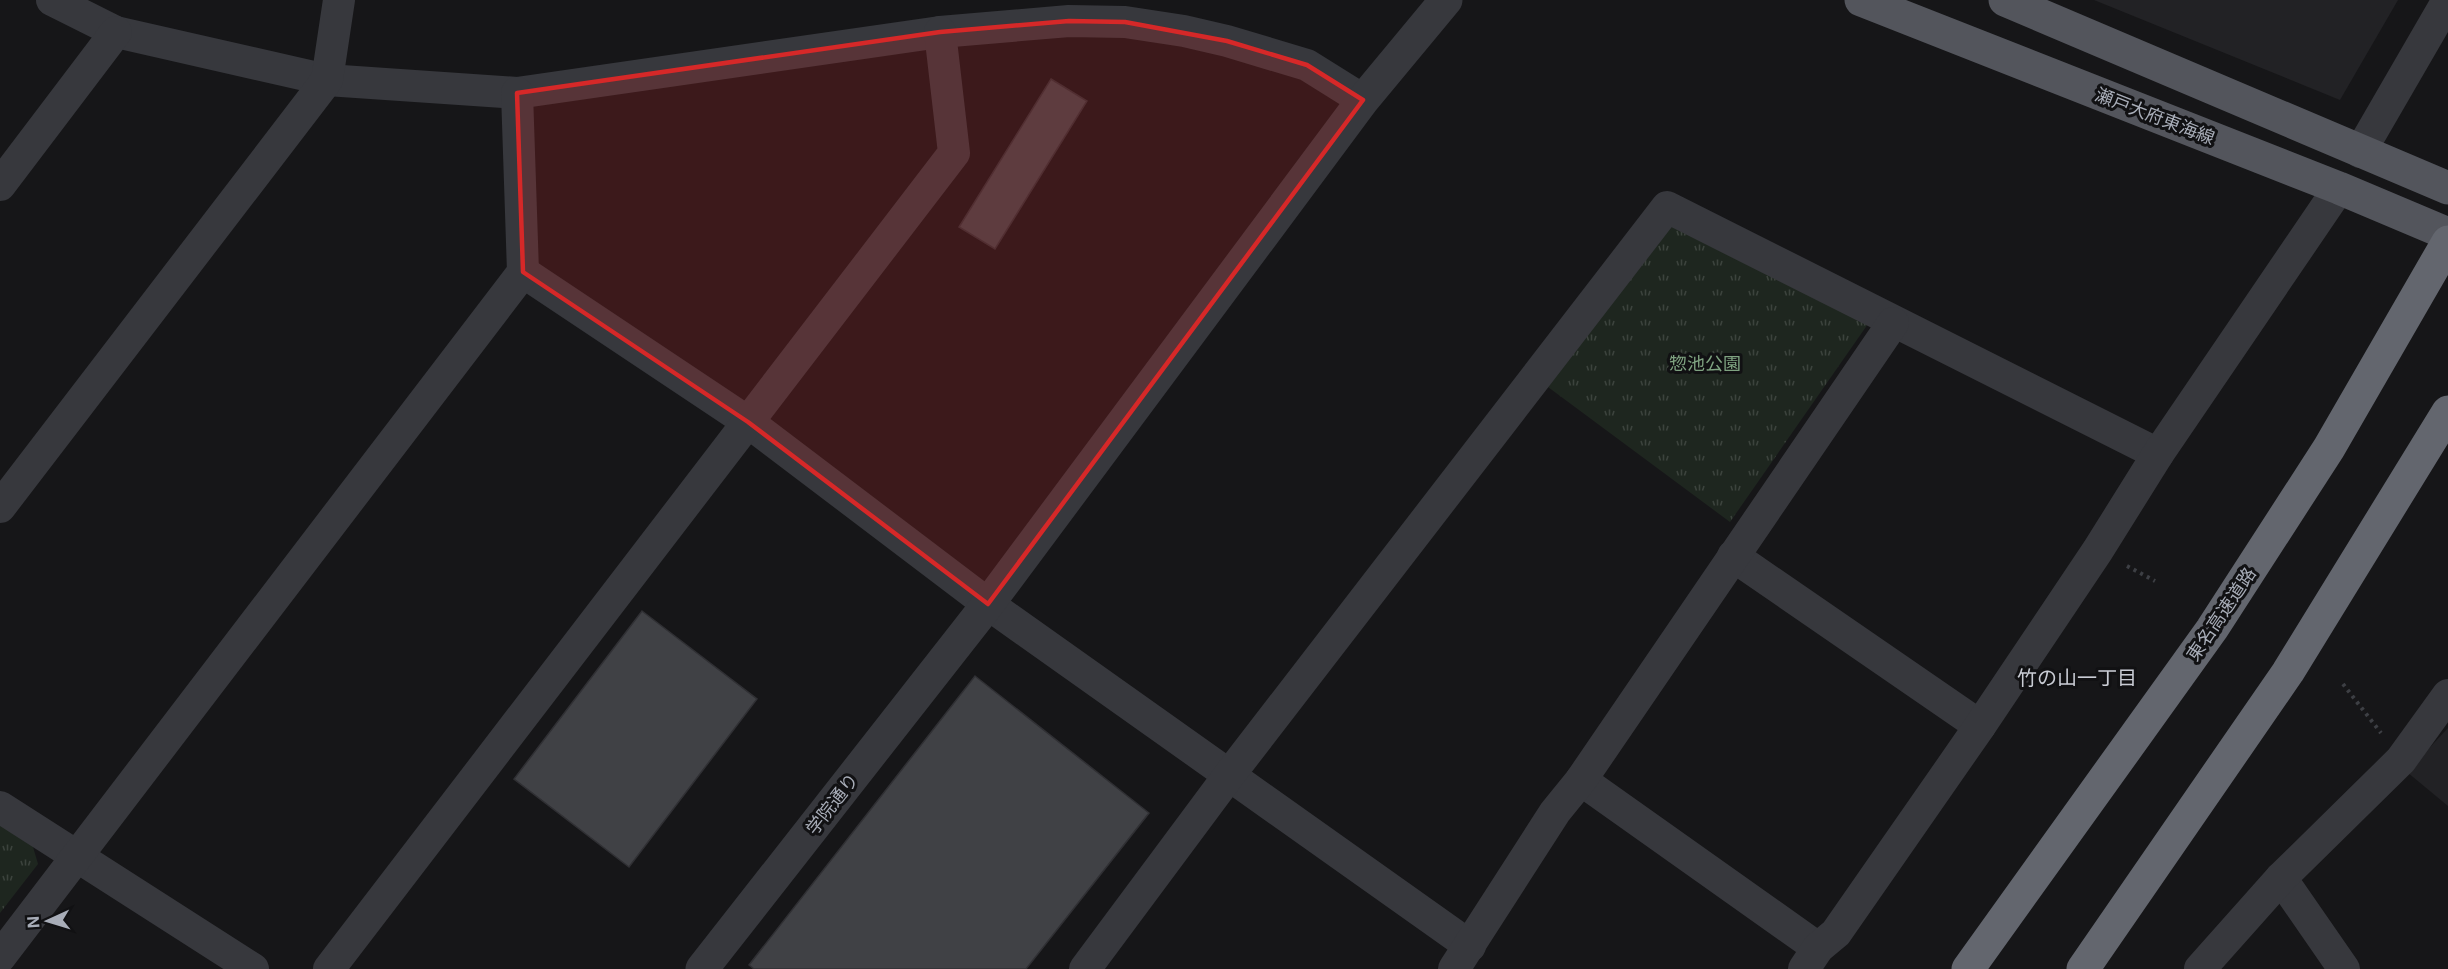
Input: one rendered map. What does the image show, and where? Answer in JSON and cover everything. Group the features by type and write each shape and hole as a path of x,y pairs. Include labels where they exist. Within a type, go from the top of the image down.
{"highway":[{"name":"東名高速道路","path":"1968,969 2212,629 2329,448 2448,242"},
{"path":"2083,969 2288,672 2448,412"}],"main road":[{"name":"瀬戸大府東海線","path":"1861,0 2339,188 2448,234"},
{"path":"2005,0 2448,188"}],"street":[{"path":"52,0 116,32 327,80 517,93 940,32 1069,21 1125,21 1227,41 1306,65 1363,100"},
{"path":"0,507 327,80 339,0"},
{"name":"学院通り","path":"702,969 962,639 1363,100 1446,0"},
{"path":"2360,152 2448,0"},
{"path":"0,185 116,32"},
{"path":"328,969 954,153 940,32"},
{"path":"0,957 523,272 517,93"},
{"path":"1581,780 1811,958 1836,933 1980,726 2098,550 2158,454 2339,188"},
{"path":"1085,969 1230,774 1667,207 1893,323 2158,454"},
{"path":"523,272 748,422 988,604 1230,774 1462,958 1555,812 1581,780 1893,323"},
{"path":"1733,556 1980,726"},
{"path":"2200,969 2281,878 2401,760 2448,695"},
{"path":"0,807 253,969"},
{"path":"2281,878 2344,969"}],"path":[{"path":"2343,684 2401,760"}],"highlighted area":[{"path":"1069,21 1125,22 1227,41 1307,65 1363,100 988,604 748,422 523,272 517,93 940,32"}],"shaded area":[{"path":"2094,0 2398,0 2340,100"},
{"path":"2448,728 2448,806 2407,772"}],"green space":[{"name":"惣池公園","path":"1669,219 1870,321 1730,522 1548,387"},
{"path":"0,819 30,837 38,864 0,913"}],"building":[{"path":"1051,79 1087,101 995,249 959,227"},
{"path":"642,611 757,699 629,867 514,779"},
{"path":"975,676 1149,813 1026,969 754,969 749,965"}],"district":[{"name":"竹の山一丁目","path":"2077,678"}]}
